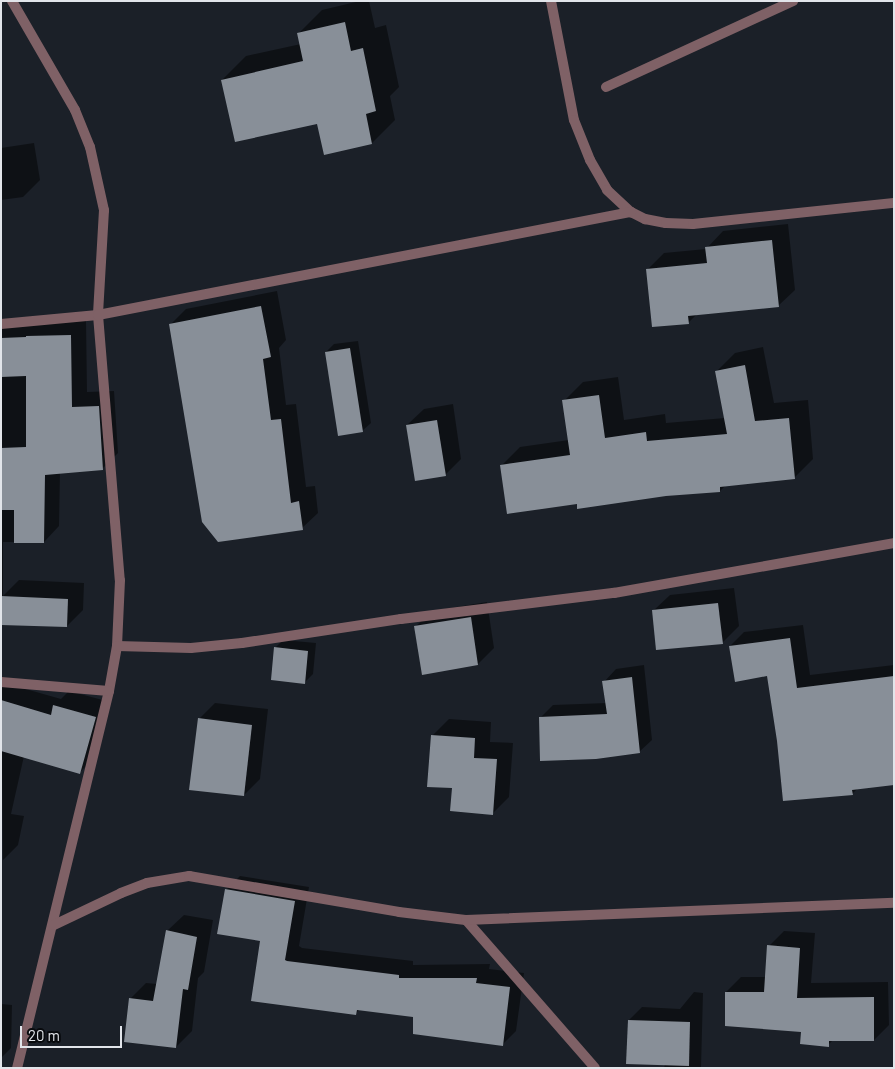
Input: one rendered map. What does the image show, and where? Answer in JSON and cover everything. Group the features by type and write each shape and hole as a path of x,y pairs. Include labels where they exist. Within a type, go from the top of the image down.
{"street":[{"path":"12,1 75,110 90,147 104,210 98,315 120,580 117,646 109,691 54,925 17,1068"},
{"path":"551,1 574,120 590,160 608,190 631,212 645,219 666,223 694,224 894,203"},
{"path":"606,86 793,1"},
{"path":"1,324 98,315 631,212"},
{"path":"117,646 190,648 242,643 401,619 614,593 894,543"},
{"path":"1,682 109,691"},
{"path":"54,925 121,893 147,883 188,876 399,912 466,920 894,903"},
{"path":"466,920 595,1068"}],"building":[{"path":"345,22 351,51 363,48 376,111 366,114 372,144 324,155 317,124 235,142 221,80 303,61 297,33"},
{"path":"772,240 779,307 688,316 689,324 652,327 646,269 707,263 705,247"},
{"path":"261,306 271,357 263,359 271,420 281,419 291,503 299,501 303,530 218,542 202,522 169,324"},
{"path":"71,335 72,407 99,406 103,470 45,475 44,543 14,543 14,510 1,510 1,448 26,447 26,376 1,377 1,338"},
{"path":"350,348 363,432 338,436 325,352"},
{"path":"745,365 755,421 789,418 795,479 720,487 720,492 666,496 577,509 577,504 507,514 500,465 570,455 562,400 599,395 605,438 646,432 647,441 727,434 715,371"},
{"path":"437,420 446,476 415,481 406,425"},
{"path":"1,596 68,599 67,627 1,625"},
{"path":"718,603 723,644 656,650 652,610"},
{"path":"471,617 478,665 422,675 414,626"},
{"path":"790,638 797,688 894,676 894,785 852,790 853,795 783,801 777,741 767,676 735,682 729,646"},
{"path":"274,647 308,651 305,684 271,680"},
{"path":"632,677 640,753 596,759 540,761 539,717 607,714 602,681"},
{"path":"1,700 51,715 53,705 96,717 80,774 1,751"},
{"path":"198,718 252,725 244,796 189,790"},
{"path":"431,735 475,738 474,758 497,759 493,815 450,811 452,788 427,787"},
{"path":"225,889 295,901 285,960 287,961 399,975 399,978 477,978 476,983 510,987 503,1046 413,1034 413,1017 357,1010 356,1015 251,1001 260,941 217,934"},
{"path":"166,930 197,937 188,990 183,989 176,1048 124,1042 129,998 153,1001"},
{"path":"767,945 800,948 797,998 874,997 874,1041 829,1041 829,1047 800,1044 801,1032 725,1026 725,992 764,992"},
{"path":"628,1020 690,1022 689,1066 626,1064"}]}
